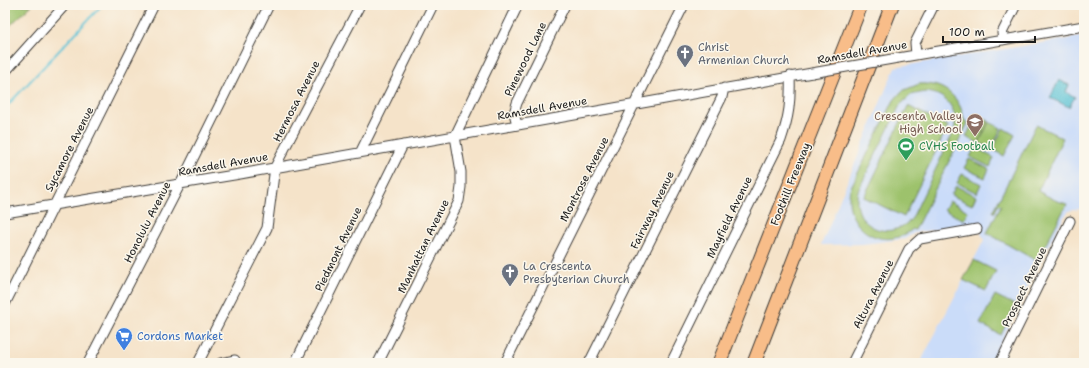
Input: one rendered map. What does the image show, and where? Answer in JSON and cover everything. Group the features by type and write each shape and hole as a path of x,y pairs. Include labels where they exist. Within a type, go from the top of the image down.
{"highway":[{"path":"854,22 855,5"},
{"name":"Foothill Freeway","path":"719,363 861,5"},
{"path":"754,363 892,5"}],"street":[{"path":"5,72 65,5"},
{"name":"Sycamore Avenue","path":"5,304 154,5"},
{"name":"Honolulu Avenue","path":"90,363 269,5"},
{"name":"Hermosa Avenue","path":"198,363 267,228 275,167 360,5"},
{"path":"361,151 433,5"},
{"path":"455,136 518,5"},
{"name":"Pinewood Lane","path":"516,125 514,113 517,103 565,5"},
{"name":"Montrose Avenue","path":"505,363 684,5"},
{"path":"916,55 915,43 934,5"},
{"path":"1003,40 1002,33 1016,5"},
{"name":"Ramsdell Avenue","path":"5,213 54,206 812,72 1084,26"},
{"name":"Mayfield Avenue","path":"671,363 780,140 788,120 790,104 790,76"},
{"name":"Fairway Avenue","path":"589,363 718,104 724,88"},
{"name":"Manhattan Avenue","path":"378,363 459,201 461,172 455,136"},
{"name":"Piedmont Avenue","path":"295,363 403,145"},
{"name":"Prospect Avenue","path":"1000,363 1070,221"},
{"name":"Altura Avenue","path":"852,363 910,249 920,239 977,229"},
{"path":"221,363 235,360"}],"shaded area":[{"name":"Crescenta Valley High School","path":"1084,36 1084,208 1069,211 1064,217 1038,266 991,363 920,363 984,240 977,223 954,228 916,232 905,239 863,244 821,245 895,67"}],"green space":[{"path":"5,5 32,5 5,30"},
{"path":"919,84 928,84 943,88 955,98 959,104 964,120 968,123 915,230 913,229 901,236 889,239 877,237 867,233 858,225 852,215 849,203 850,189 894,100 902,91","holes":["925,92 932,93 945,99 953,110 955,116 954,131 912,218 903,226 893,230 883,230 873,227 866,222 860,213 857,203 858,191 900,105 911,95"]},
{"name":"CVHS Football","path":"908,106 948,126 904,217 864,197"},
{"path":"976,115 989,121 978,143 966,137"},
{"path":"989,122 1001,128 992,148 979,143"},
{"path":"1036,125 1063,138 1038,191 1055,200 1067,204 1037,261 987,233 1001,205 999,204 994,213 993,212"},
{"path":"1003,128 1015,135 1004,156 993,149"},
{"path":"975,147 994,158 990,167 970,157"},
{"path":"969,159 989,169 985,178 964,168"},
{"path":"962,174 981,184 977,193 957,183"},
{"path":"956,186 976,196 972,205 951,195"},
{"path":"949,201 968,211 964,220 944,210"},
{"path":"974,260 996,271 986,291 963,280"},
{"path":"995,295 1015,305 1001,335 980,324"}],"water":[{"path":"1059,80 1069,85 1066,92 1075,97 1069,107 1050,98"}],"waterway":[{"path":"5,108 102,5"}],"place":[{"name":"Christ Armenian Church","path":"685,68"},
{"name":"Crescenta Valley High School","path":"975,137"},
{"name":"CVHS Football","path":"906,161"},
{"name":"La Crescenta Presbyterian Church","path":"510,287"},
{"name":"Cordons Market","path":"124,351"}]}
